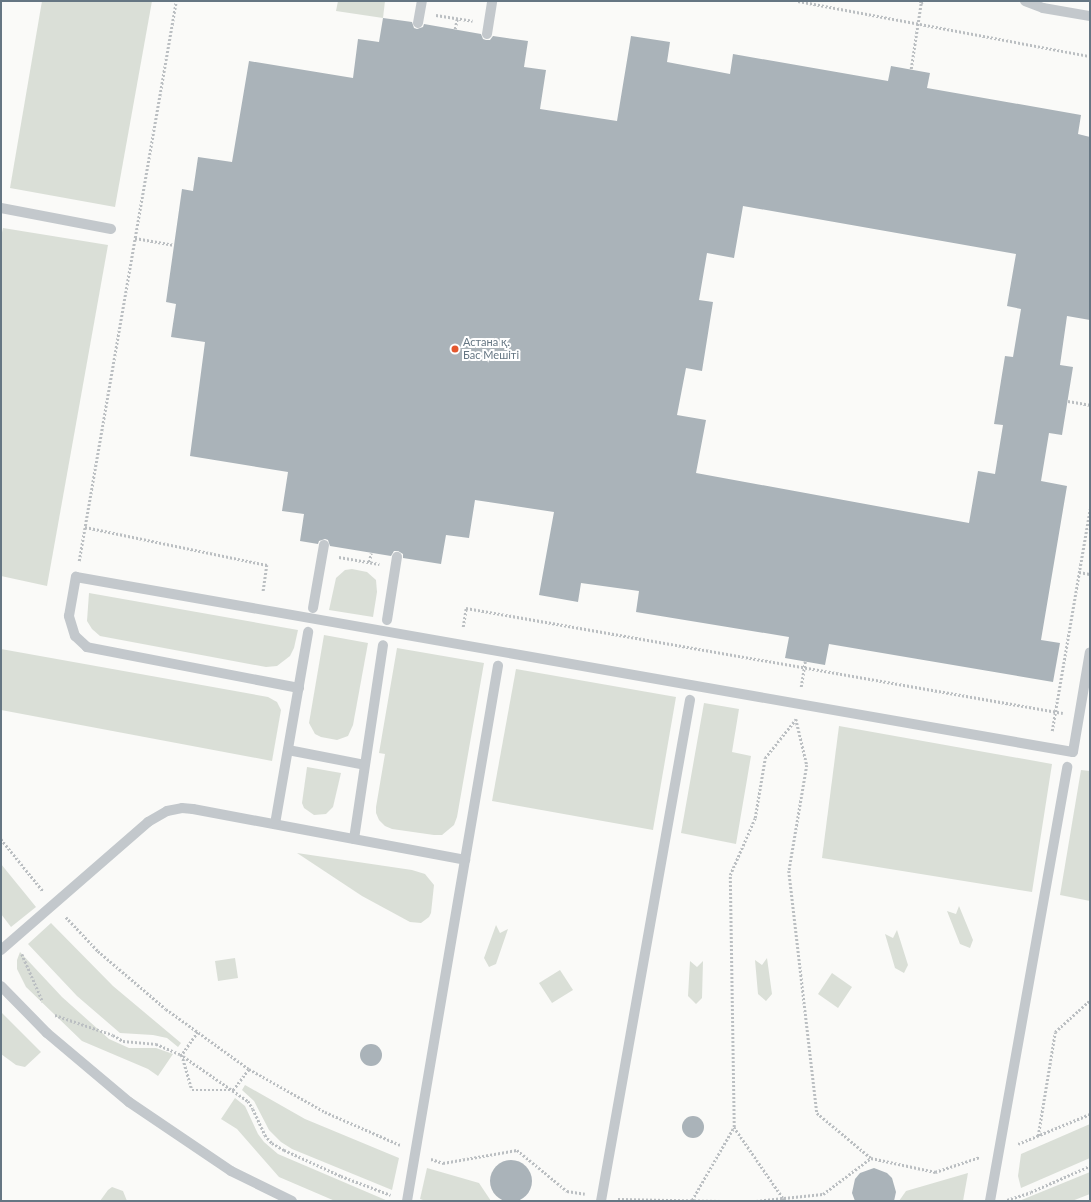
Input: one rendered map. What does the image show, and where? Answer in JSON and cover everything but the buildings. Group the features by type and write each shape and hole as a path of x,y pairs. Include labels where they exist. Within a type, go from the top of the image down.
{"lane":[{"path":"418,23 422,1"},
{"path":"487,29 492,1"},
{"path":"1025,1 1044,8 1090,16"},
{"path":"1,208 111,229"},
{"path":"313,608 323,550"},
{"path":"387,620 397,562"},
{"path":"299,688 87,647 75,636 69,616 76,577 1073,752 1090,652"},
{"path":"275,824 308,632"},
{"path":"354,839 382,645"},
{"path":"407,1201 498,666"},
{"path":"602,1199 690,700"},
{"path":"288,750 365,765"},
{"path":"990,1201 1067,767"},
{"path":"1,950 148,822 167,811 182,808 193,808 465,860"},
{"path":"1,986 47,1033 129,1102 231,1171 292,1201"}],"path":[{"path":"76,577 176,1"},
{"path":"798,1 1090,56"},
{"path":"911,69 922,2"},
{"path":"420,13 457,19 487,29"},
{"path":"455,30 457,19"},
{"path":"135,238 174,245"},
{"path":"1068,401 1090,405"},
{"path":"1050,748 1090,509"},
{"path":"85,527 268,565 260,609"},
{"path":"323,550 369,562 397,562"},
{"path":"369,562 371,553"},
{"path":"1080,572 1090,574"},
{"path":"460,644 466,608 1079,716"},
{"path":"692,1200 734,1127 730,875 755,818 765,758 796,719 807,764 789,871 817,1113 871,1158 934,1172 999,1151 1090,1114"},
{"path":"1,839 54,904 98,951 166,1009 249,1070 325,1112 443,1164 517,1150 567,1191 602,1199 722,1201"},
{"path":"15,938 44,1006"},
{"path":"1038,1136 1055,1032 1090,1000"},
{"path":"48,1012 113,1035 123,1041 156,1044 182,1055 248,1101 265,1135 272,1143 341,1176 407,1201"},
{"path":"182,1055 198,1032"},
{"path":"182,1055 192,1090 233,1090"},
{"path":"233,1090 249,1070"},
{"path":"734,1127 783,1200"},
{"path":"756,1201 783,1200 823,1194 871,1158"},
{"path":"1003,1201 1031,1192 1090,1166"}],"shaded area":[{"path":"42,1 152,1 115,207 10,188"},
{"path":"338,1 385,1 383,18 336,11"},
{"path":"3,228 108,245 47,586 1,576 1,237"},
{"path":"352,569 367,572 376,580 377,592 373,617 329,610 336,578 345,570"},
{"path":"89,593 298,630 294,648 290,656 277,666 266,667 100,636 92,629 87,621"},
{"path":"324,635 368,643 353,725 348,736 337,740 321,737 315,734 309,723"},
{"path":"397,648 484,663 457,817 454,825 442,835 392,829 385,826 379,820 376,813 385,754 379,753"},
{"path":"1,649 268,697 277,702 281,710 272,761 1,710"},
{"path":"516,669 676,697 653,830 492,801"},
{"path":"704,703 739,709 732,752 751,756 736,844 681,833"},
{"path":"839,726 1052,764 1032,892 822,858"},
{"path":"307,767 341,773 333,807 326,814 314,815 304,808 302,803"},
{"path":"1081,770 1090,771 1090,901 1060,895"},
{"path":"297,853 412,870 425,874 434,885 431,913 429,917 421,923 410,922 362,896"},
{"path":"1,864 36,907 11,927 1,914"},
{"path":"959,906 973,940 970,948 960,944 947,911 956,914"},
{"path":"51,923 113,986 181,1043 178,1047 167,1038 153,1035 120,1033 77,996 28,944"},
{"path":"496,925 500,933 508,929 496,964 489,967 484,958"},
{"path":"897,930 908,965 904,973 895,968 885,934 893,938"},
{"path":"20,952 62,997 109,1039 129,1048 156,1048 173,1054 158,1076 148,1069 82,1041 26,987 17,969 17,960"},
{"path":"235,958 238,978 218,981 215,961"},
{"path":"767,958 772,994 766,1001 758,994 755,960 762,965"},
{"path":"690,961 697,967 703,961 702,998 696,1004 688,996"},
{"path":"560,970 573,990 552,1003 539,983"},
{"path":"832,973 852,987 838,1008 818,994"},
{"path":"1,1012 41,1052 25,1067 16,1065 1,1054"},
{"path":"245,1085 305,1119 399,1158 392,1190 292,1149 281,1142 269,1130 254,1101 242,1090"},
{"path":"235,1098 245,1106 258,1134 264,1142 278,1154 388,1201 335,1201 279,1177 237,1129 221,1119"},
{"path":"1090,1124 1090,1158 1021,1188 1018,1176 1021,1154"},
{"path":"427,1168 479,1183 491,1201 426,1201 420,1199"},
{"path":"1090,1172 1090,1194 1072,1201 1019,1201"},
{"path":"968,1173 963,1201 899,1201 906,1191"},
{"path":"112,1187 123,1191 127,1201 100,1201"}],"place":[{"name":"Астана қ. Бас Мешіті","path":"455,349"}]}
